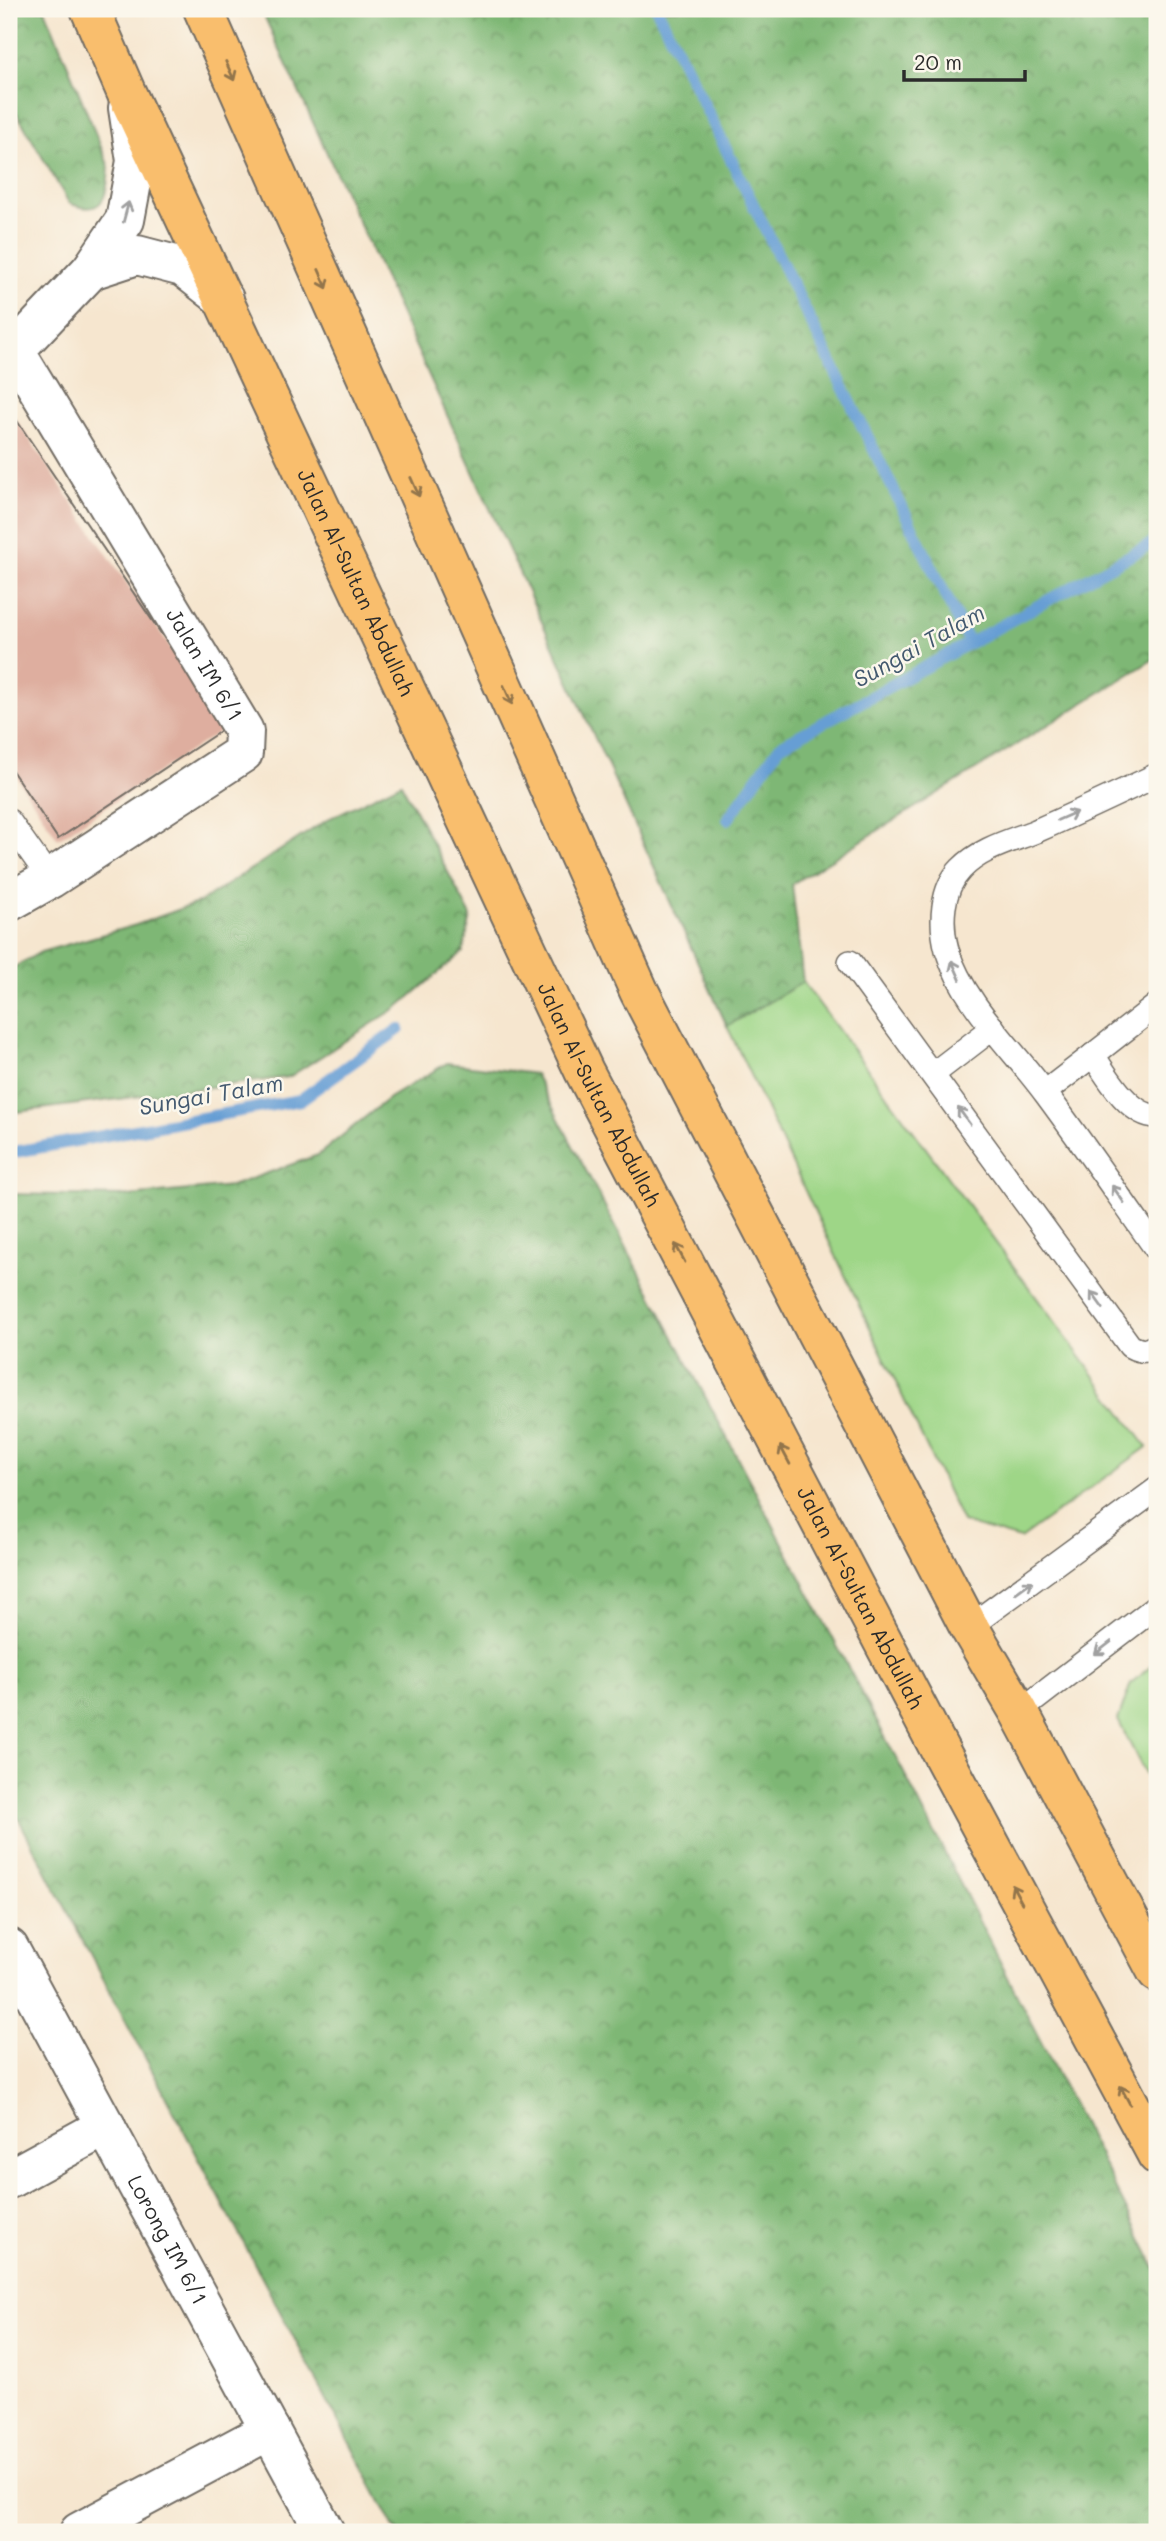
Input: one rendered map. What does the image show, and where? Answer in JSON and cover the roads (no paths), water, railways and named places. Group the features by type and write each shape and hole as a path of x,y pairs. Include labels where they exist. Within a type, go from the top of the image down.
{"main road":[{"name":"Jalan Al-Sultan Abdullah","path":"90,9 126,93 584,1071 944,1758 1157,2155"},
{"path":"202,9 639,991 969,1627 1019,1712 1157,1972"}],"street":[{"path":"12,346 92,270 125,220 136,161 126,93"},
{"path":"92,270 137,255 183,267 224,299"},
{"name":"Jalan IM 6/1","path":"9,902 243,753 244,731 12,346"},
{"name":"Lorong IM 6/1","path":"9,1948 325,2532"},
{"path":"9,2179 106,2126"},
{"path":"79,2532 270,2430"}],"lane":[{"path":"1157,775 989,849 960,870 947,892 942,919 947,950 962,984 993,1028 1045,1091 1157,1250"},
{"path":"9,821 50,878"},
{"path":"850,962 1130,1346 1140,1352 1157,1345"},
{"path":"1045,1091 1157,1005"},
{"path":"933,1074 993,1028"},
{"path":"1093,1055 1113,1086 1135,1109 1152,1116 1157,1115"},
{"path":"969,1627 1157,1489"},
{"path":"1019,1712 1157,1606"}],"waterway":[{"path":"657,9 969,643"},
{"name":"Sungai Talam","path":"728,819 780,746 1157,541"},
{"name":"Sungai Talam","path":"9,1153 300,1100 399,1029"}]}
